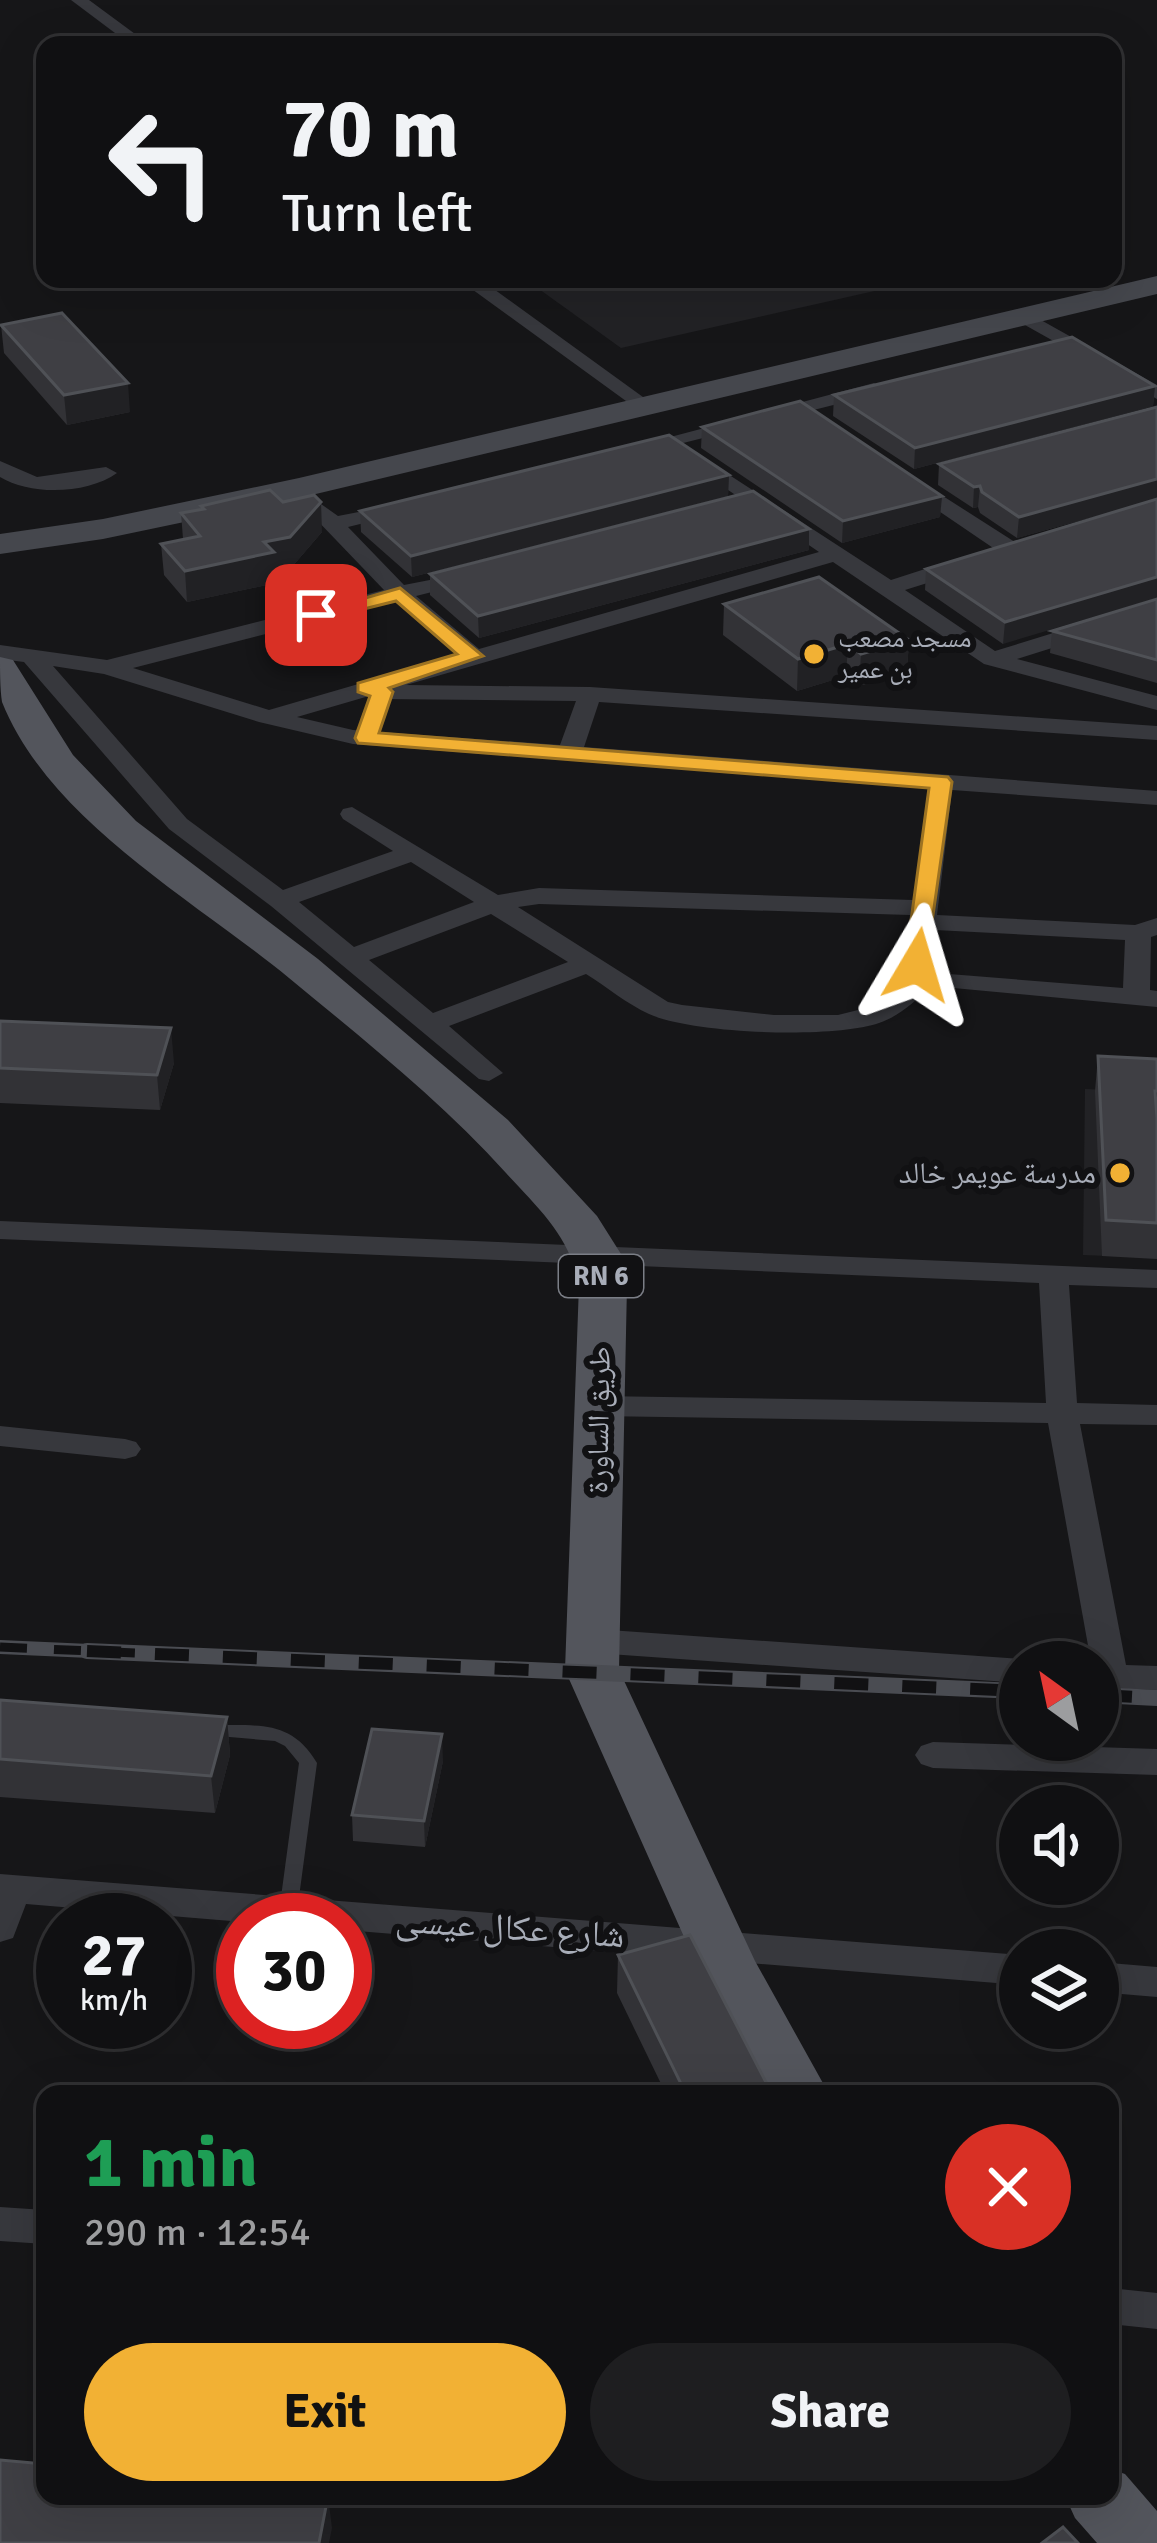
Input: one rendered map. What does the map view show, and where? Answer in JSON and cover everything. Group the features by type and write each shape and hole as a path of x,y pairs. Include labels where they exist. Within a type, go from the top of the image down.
{"main road":[{"path":"0,544 103,530 299,488 1157,284"},
{"path":"0,564 103,530"},
{"name":"RN 6","path":"16,663 58,762 122,830 303,968 492,1130 580,1226 597,1254"},
{"name":"طريق الساورة","path":"597,1254 603,1286 592,1670 716,1944 793,2085"},
{"path":"1108,2505 1141,2543"}],"street":[{"path":"79,0 129,36"},
{"path":"481,288 644,405"},
{"path":"1023,316 1055,345 1157,393"},
{"path":"758,380 810,414"},
{"path":"624,452 810,414 889,386"},
{"path":"669,441 744,502 992,659 1157,703"},
{"path":"0,466 13,479 32,484 106,473"},
{"path":"884,590 1020,546 912,475"},
{"path":"299,488 400,594 472,656"},
{"path":"333,524 422,502"},
{"path":"267,717 832,555"},
{"path":"107,667 488,571"},
{"path":"992,659 1157,608"},
{"path":"0,652 178,824 280,900 489,1073"},
{"path":"16,663 107,667 267,717 366,738 1157,798"},
{"path":"374,690 590,694 1157,733"},
{"path":"366,738 374,690"},
{"path":"569,754 590,694"},
{"path":"350,958 493,904 556,896 924,915 1148,929 1147,999 945,982 928,976 917,965 924,915 940,782"},
{"path":"352,814 660,1010 717,1021 801,1023 880,1015 928,976"},
{"path":"280,900 413,853"},
{"path":"430,1024 588,964"},
{"path":"0,1230 1157,1280"},
{"path":"1053,1274 1062,1414 1098,1641"},
{"path":"598,1406 1157,1415"},
{"path":"0,1436 125,1449"},
{"path":"595,1642 999,1670"},
{"path":"1119,1677 1157,1678"},
{"path":"933,1755 1157,1762"},
{"path":"0,1928 6,1888"},
{"name":"شارع عكال عيسى","path":"6,1888 216,1906"},
{"name":"شارع عكال عيسى","path":"372,1918 999,1968"},
{"path":"1119,1979 1157,1982"},
{"path":"0,2224 36,2226"},
{"path":"1119,2307 1157,2311"}],"lane":[{"path":"189,1729 283,1736 299,1744 308,1763 291,1893"}],"shaded area":[{"path":"538,288 888,288 621,348"},
{"name":"مدرسة عويمر خالد","path":"1085,1089 1157,1092 1157,1258 1083,1255"}],"building":[{"path":"62,313 128,383 64,395 1,325"},
{"path":"1072,337 1155,386 915,448 834,395"},
{"path":"800,401 942,496 843,521 702,427"},
{"path":"1157,407 1157,479 1019,517 980,486 974,487 939,464"},
{"path":"669,435 729,475 411,556 360,511"},
{"path":"270,490 283,502 314,495 321,502 290,537 264,542 274,552 185,571 161,544 200,536 181,513"},
{"path":"753,491 809,529 478,616 430,574"},
{"path":"1157,499 1157,577 1005,622 926,569"},
{"path":"819,577 909,640 861,654 848,644 798,659 724,604"},
{"path":"1157,599 1157,660 1052,631"},
{"path":"0,1021 171,1028 157,1075 0,1068"},
{"path":"1098,1056 1157,1059 1157,1223 1106,1220"},
{"path":"0,1700 227,1717 211,1776 0,1759"},
{"path":"372,1729 442,1734 424,1821 352,1815"},
{"path":"690,1935 767,2085 682,2085 618,1955"},
{"path":"0,2460 36,2463 36,2505 326,2505 319,2543 0,2543"},
{"path":"1063,2527 1078,2543 1042,2543"}],"railway":[{"path":"0,1647 157,1654"},
{"path":"87,1651 999,1690"},
{"path":"1119,1696 1157,1698"}],"place":[{"name":"مسجد مصعب بن عمير","path":"814,654"},
{"name":"مدرسة عويمر خالد","path":"1120,1173"}],"route":[{"path":"316,615 400,594 472,656 365,688 382,692 366,738 940,782 917,965"}]}
